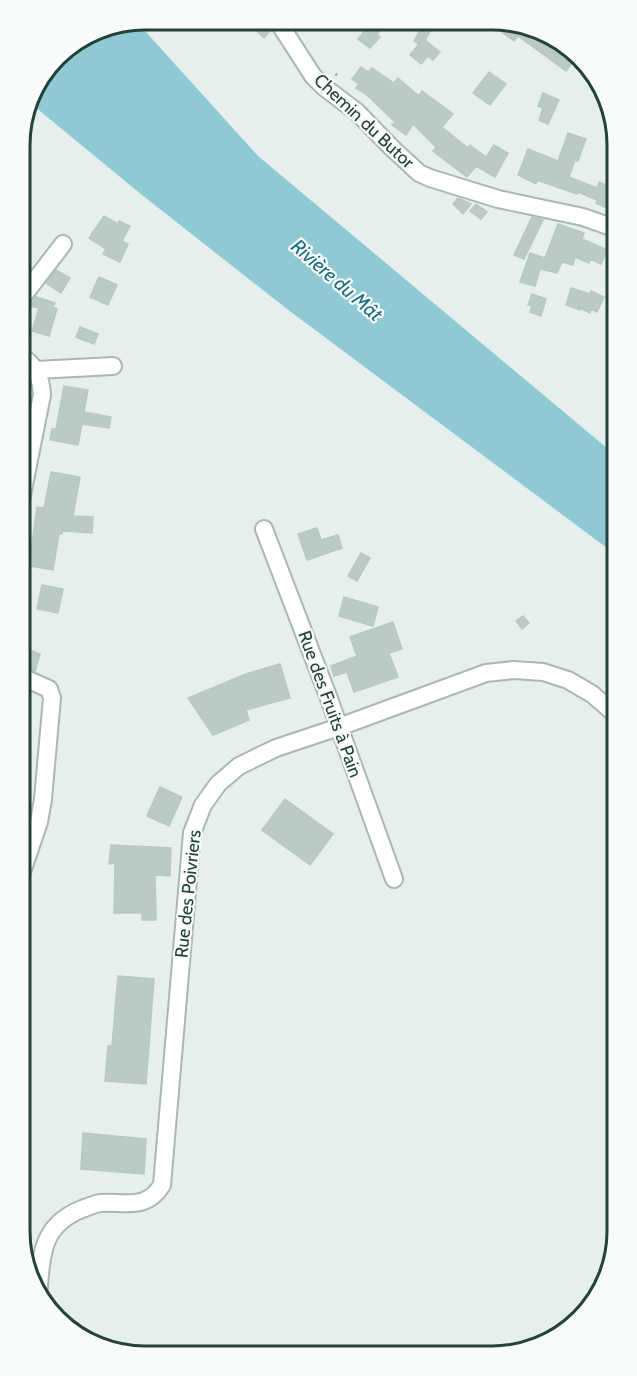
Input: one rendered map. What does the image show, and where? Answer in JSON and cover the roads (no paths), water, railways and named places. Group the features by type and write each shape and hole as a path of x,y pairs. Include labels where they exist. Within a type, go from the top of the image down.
{"street":[{"name":"Chemin du Butor","path":"284,30 319,82 333,96 357,112 419,173 498,199 583,217 607,226"},
{"path":"30,287 63,244"},
{"path":"30,364 36,370 41,382 42,395 30,455"},
{"path":"36,370 113,366"},
{"name":"Rue des Fruits à Pain","path":"264,529 394,879"},
{"name":"Rue des Poivriers","path":"40,1278 44,1243 60,1221 97,1203 139,1203 149,1200 162,1185 192,833 203,805 218,784 239,766 276,748 486,673 514,670 543,672 568,680 592,694 607,707"},
{"path":"30,681 49,690 52,698 43,799 39,822 30,848"}],"water":[{"name":"Rivière du Mât","path":"144,30 258,156 607,448 607,548 287,309 36,108 49,81 81,49 116,34"}]}
